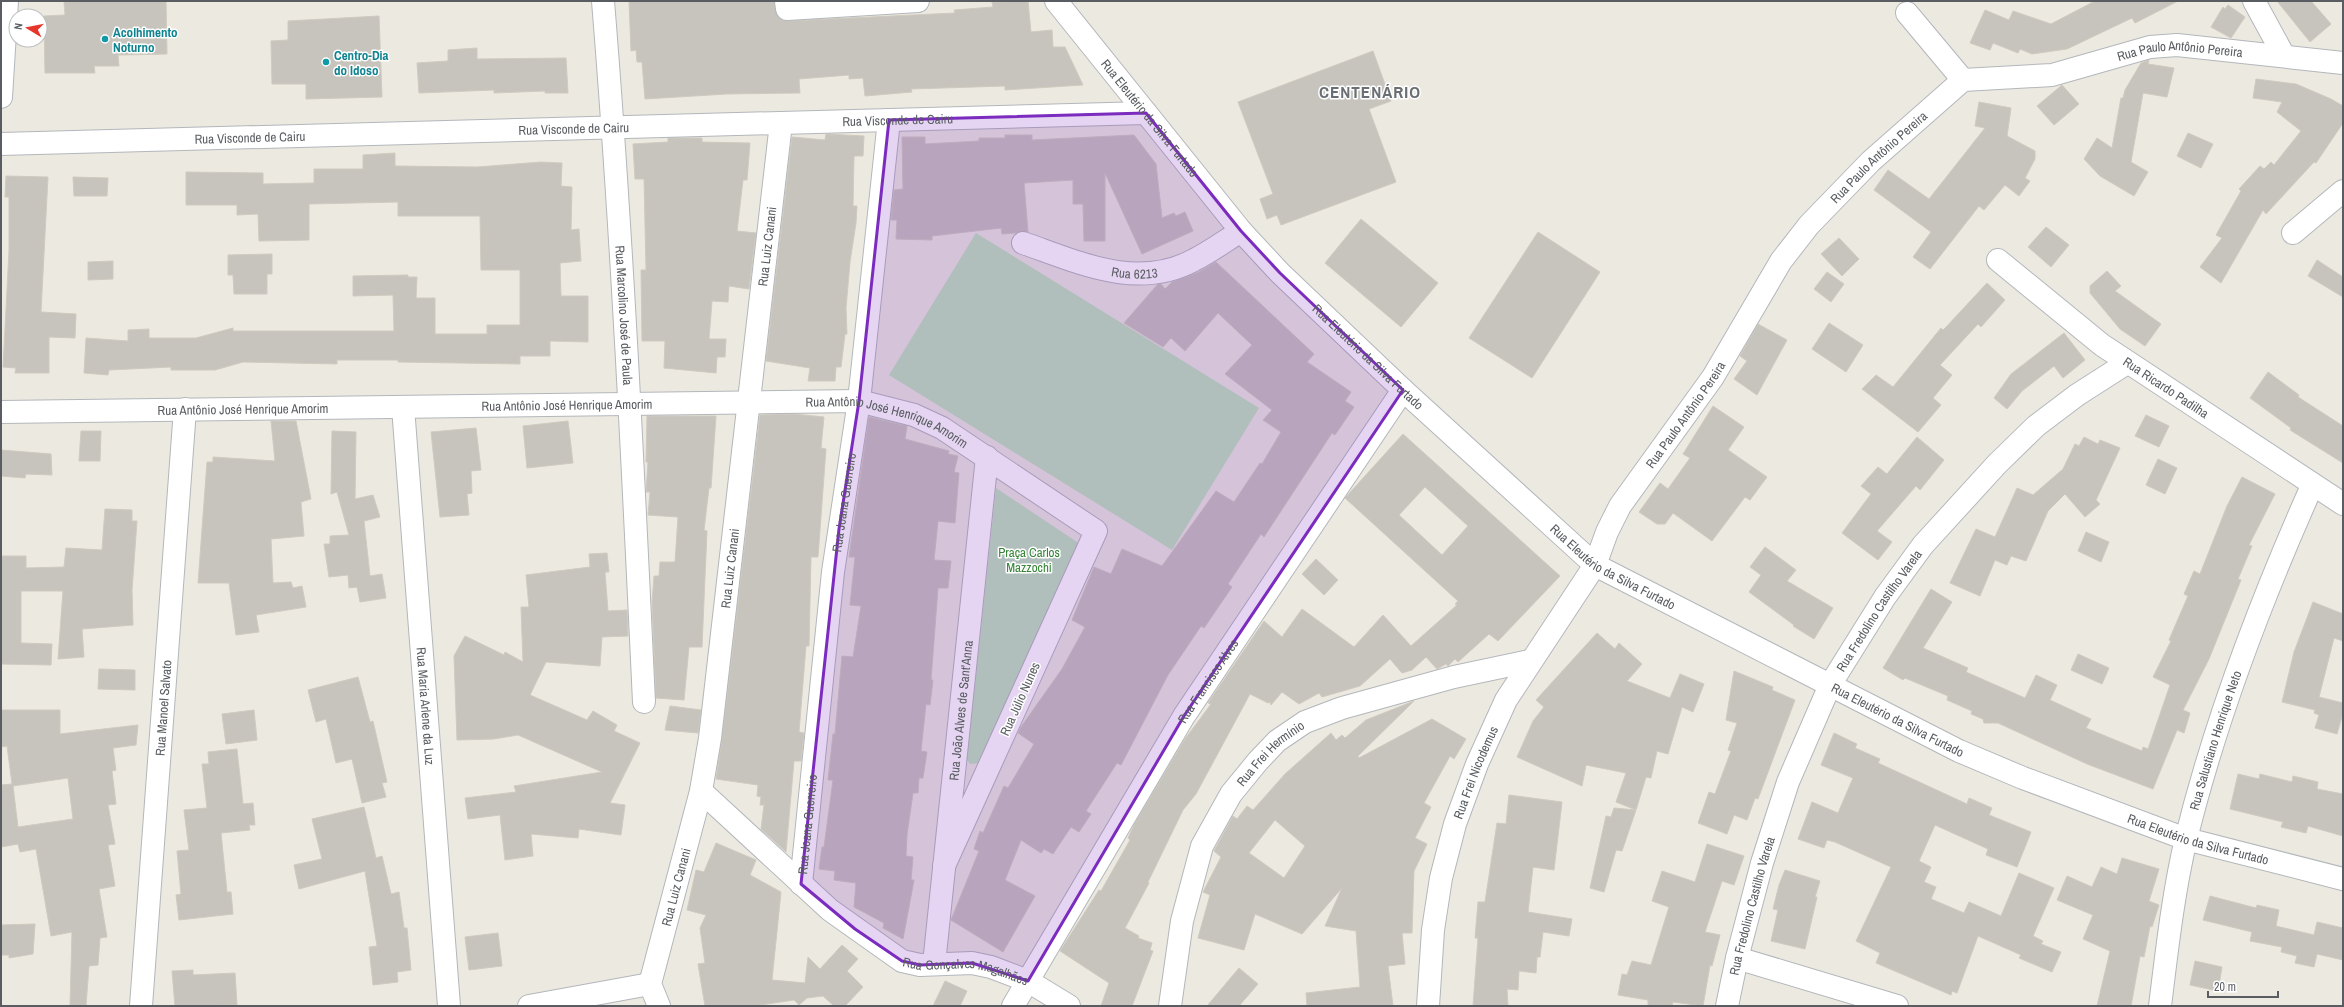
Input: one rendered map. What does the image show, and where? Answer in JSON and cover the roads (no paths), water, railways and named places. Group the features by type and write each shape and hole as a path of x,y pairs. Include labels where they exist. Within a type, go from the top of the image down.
{"street":[{"path":"1,97 7,1"},
{"name":"Rua Marcolino José de Paula","path":"603,1 614,128 630,404 644,702"},
{"path":"786,1 788,9 918,1"},
{"name":"Rua Eleutério da Silva Furtado","path":"1056,1 1241,231 1280,273 1403,390 1595,565 1959,751 2186,840 2343,879"},
{"path":"2254,1 2284,56"},
{"path":"1907,14 1964,80"},
{"name":"Rua Paulo Antônio Pereira","path":"1595,565 1607,532 1620,506 1713,377 1781,261 1809,225 1871,161 1964,80 2052,76 2150,47 2163,45 2177,45 2343,63"},
{"name":"Rua Visconde de Cairu","path":"1,144 1146,113"},
{"name":"Rua Joana Guerreiro","path":"801,884 833,572 859,401 889,120"},
{"name":"Rua Luiz Canani","path":"650,984 701,791 718,676 781,123"},
{"path":"2292,233 2343,191"},
{"name":"Rua 6213","path":"1023,243 1102,270 1125,274 1148,274 1171,270 1193,261 1241,231"},
{"name":"Rua Ricardo Padilha","path":"1998,260 2102,345 2127,363 2312,486 2343,504"},
{"name":"Rua Fredolino Castilho Varela","path":"1727,1006 1737,958 1762,863 1788,782 1830,685 1885,597 1923,545 1961,501 2036,426 2077,395 2127,363"},
{"name":"Rua Francisco Alves","path":"1013,1006 1184,716 1403,390"},
{"name":"Rua Antônio José Henrique Amorim","path":"1,412 859,401 914,415 942,428 1096,531"},
{"name":"Rua Maria Arlene da Luz","path":"403,407 449,1006"},
{"name":"Rua Manoel Salvato","path":"141,1006 185,409"},
{"name":"Rua João Alves de Sant'Anna","path":"934,964 987,457"},
{"name":"Rua Salustiano Henrique Neto","path":"2160,1006 2170,924 2186,840 2233,679 2271,577 2312,486"},
{"name":"Rua Júlio Nunes","path":"944,866 1096,531"},
{"name":"Rua Frei Nicodemus","path":"1428,1006 1433,930 1441,878 1455,824 1477,764 1506,700 1530,661 1595,565"},
{"name":"Rua Frei Hermínio","path":"1170,1006 1182,921 1202,846 1231,794 1277,741 1305,722 1342,708 1454,677 1530,661"},
{"name":"Rua Gonçalves Magalhães","path":"701,791 801,884 855,929 902,961 920,966 972,963 991,967 1028,981 1069,1006"},
{"path":"1737,958 1897,1006"},
{"path":"529,1006 650,984 660,1006"}],"place":[{"name":"Acolhimento Noturno","path":"105,39"},
{"name":"Centro-Dia do Idoso","path":"326,62"}],"district":[{"name":"CENTENÁRIO","path":"1370,91"}],"park label":[{"name":"Praça Carlos Mazzochi","path":"1029,560"}]}
